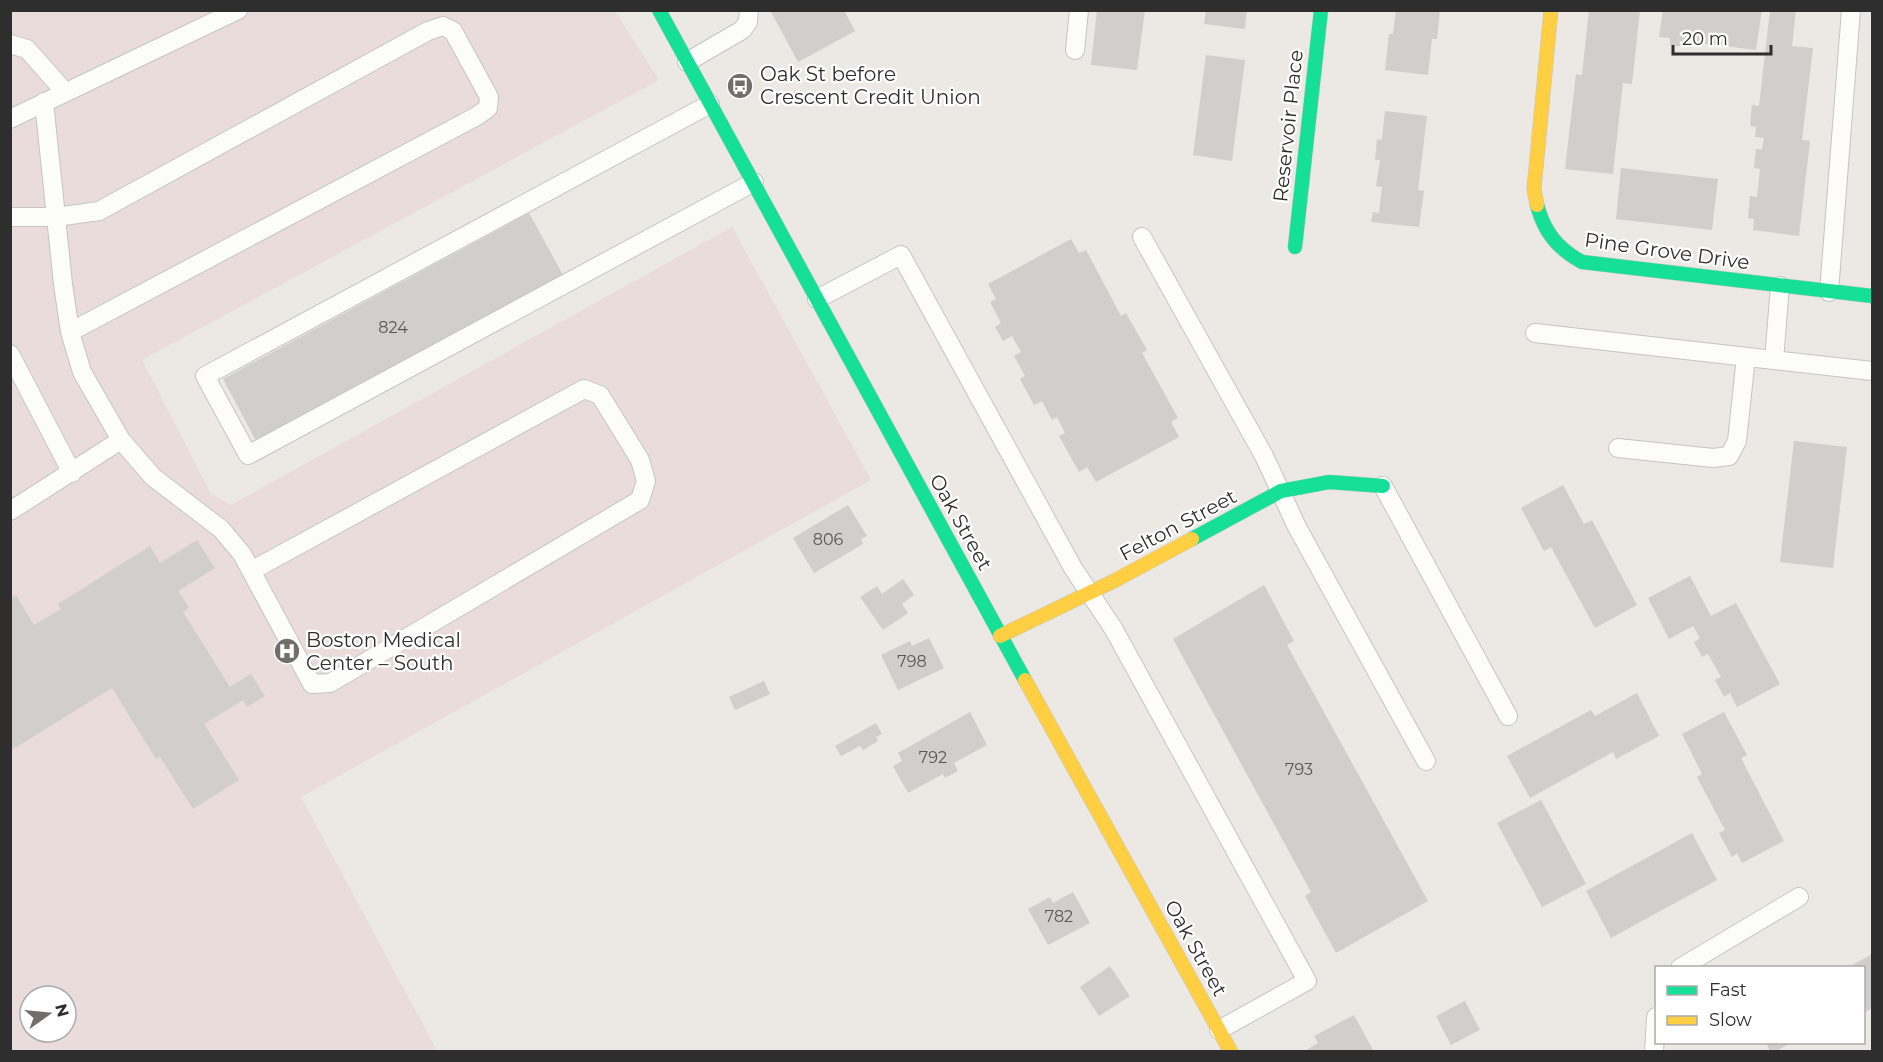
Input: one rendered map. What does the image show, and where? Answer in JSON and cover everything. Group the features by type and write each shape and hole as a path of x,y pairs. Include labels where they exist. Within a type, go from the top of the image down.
{"street":[{"name":"Oak Street","path":"659,10 1000,636 1231,1052"},
{"name":"Reservoir Place","path":"1295,247 1321,10"},
{"name":"Pine Grove Drive","path":"1551,10 1534,189 1538,212 1554,242 1568,255 1582,261 1872,296"},
{"name":"Felton Street","path":"1000,636 1281,491 1329,482 1383,486"}],"lane":[{"path":"10,119 219,15 238,10"},
{"path":"687,62 742,30 748,22 749,10"},
{"path":"1075,50 1079,10"},
{"path":"1829,292 1851,10"},
{"path":"10,217 56,218 99,211 428,31 443,26 453,32 489,97 488,108 477,116 70,332"},
{"path":"10,44 27,49 64,92"},
{"path":"44,102 70,332 82,372 121,440 153,477 221,529 242,554 250,571 312,684 330,682 640,500 646,481 640,460 600,395 584,389 250,571"},
{"path":"710,104 205,376 248,455 754,183"},
{"path":"1142,237 1264,456 1297,527 1426,762"},
{"path":"817,299 902,255 1068,558 1113,628 1307,981 1219,1030"},
{"path":"1773,360 1780,286"},
{"path":"1535,333 1872,371"},
{"path":"10,354 72,473"},
{"path":"1618,448 1713,458 1729,456 1737,441 1746,357"},
{"path":"10,511 121,440"},
{"path":"1383,486 1508,716"},
{"path":"1683,966 1799,897"},
{"path":"1654,1052 1655,1034"}],"shaded area":[{"name":"Boston Medical Center – South","path":"10,11 615,11 659,80 142,360 211,494 231,505 732,227 871,480 301,797 437,1051 11,1051"}],"building":[{"path":"770,10 844,10 855,31 798,62"},
{"path":"1097,10 1145,10 1137,70 1091,65"},
{"path":"1206,10 1247,10 1245,29 1204,24"},
{"path":"1396,10 1440,10 1437,39 1432,39 1428,75 1385,70 1389,34 1393,34"},
{"path":"1589,10 1640,10 1632,84 1623,83 1613,174 1565,169 1576,74 1582,75"},
{"path":"1663,10 1762,10 1756,50 1693,42 1693,48 1670,45 1670,38 1659,37"},
{"path":"1770,10 1796,10 1792,46 1813,48 1802,140 1810,141 1799,236 1753,230 1754,219 1748,218 1750,196 1757,197 1760,169 1754,168 1756,149 1762,149 1764,138 1755,137 1756,127 1750,126 1752,105 1759,106"},
{"path":"1206,55 1245,60 1232,161 1193,155"},
{"path":"1385,111 1427,116 1418,190 1424,191 1419,227 1371,222 1373,212 1379,213 1382,187 1376,186 1380,160 1375,160 1377,139 1382,140"},
{"path":"1621,168 1718,179 1712,230 1616,219"},
{"path":"529,213 563,275 256,441 223,379"},
{"path":"1071,239 1079,253 1086,250 1121,316 1126,313 1147,350 1142,353 1178,418 1171,422 1179,437 1096,482 1087,467 1079,472 1059,436 1065,433 1057,417 1052,420 1042,401 1034,405 1020,379 1025,376 1014,356 1021,352 1012,336 1003,341 995,327 1001,323 990,302 996,299 988,284"},
{"path":"1794,441 1847,447 1833,568 1780,562"},
{"path":"1563,485 1584,524 1592,520 1637,605 1595,628 1551,547 1544,551 1521,508"},
{"path":"848,505 867,536 861,539 863,544 814,573 793,538"},
{"path":"197,540 215,568 178,591 189,608 183,612 230,687 251,674 265,696 247,707 243,700 204,724 239,780 193,809 160,757 156,759 112,688 10,751 10,599 16,595 34,625 61,609 58,604 150,546 160,563"},
{"path":"1690,576 1711,616 1736,603 1780,684 1737,707 1730,693 1724,697 1715,680 1721,677 1708,654 1702,657 1694,642 1700,638 1693,626 1669,639 1648,598"},
{"path":"903,579 914,595 902,604 908,613 883,630 860,597 877,586 882,594"},
{"path":"1264,585 1294,641 1287,645 1428,901 1336,953 1305,896 1311,892 1173,639"},
{"path":"929,638 944,668 898,690 881,655 910,641 912,646"},
{"path":"764,681 770,694 735,710 729,697"},
{"path":"1637,693 1659,736 1616,759 1613,752 1530,798 1507,756 1591,710 1595,716"},
{"path":"970,712 987,745 954,763 958,771 945,778 943,774 908,793 893,766 902,761 898,753"},
{"path":"1724,712 1747,755 1741,758 1784,841 1742,863 1737,853 1732,857 1719,833 1725,830 1697,777 1702,774 1682,734"},
{"path":"876,723 882,734 876,737 878,741 863,750 860,746 841,756 835,746"},
{"path":"1541,800 1586,884 1542,907 1497,823"},
{"path":"1692,833 1717,880 1611,938 1586,891"},
{"path":"1073,892 1090,923 1048,945 1028,909 1050,897 1053,903"},
{"path":"1872,954 1872,1008 1865,1012 1865,966 1851,966"},
{"path":"1110,966 1130,996 1099,1016 1080,987"},
{"path":"1465,1001 1480,1030 1451,1045 1436,1016"},
{"path":"1354,1015 1374,1052 1303,1052 1318,1043 1314,1036"},
{"path":"1767,1044 1789,1044 1775,1052 1770,1052"}],"traffic: fast":[{"path":"659,10 1025,680"},
{"path":"1295,247 1321,10"},
{"path":"1537,205 1553,239 1582,262 1872,296"},
{"path":"1192,539 1281,491 1329,482 1383,486"}],"traffic: slow":[{"path":"1537,205 1534,189 1551,10"},
{"path":"1000,636 1114,581 1192,539"},
{"path":"1025,680 1231,1052"}],"place":[{"name":"Oak St before Crescent Credit Union","path":"740,86"},
{"name":"Boston Medical Center – South","path":"287,651"}]}
